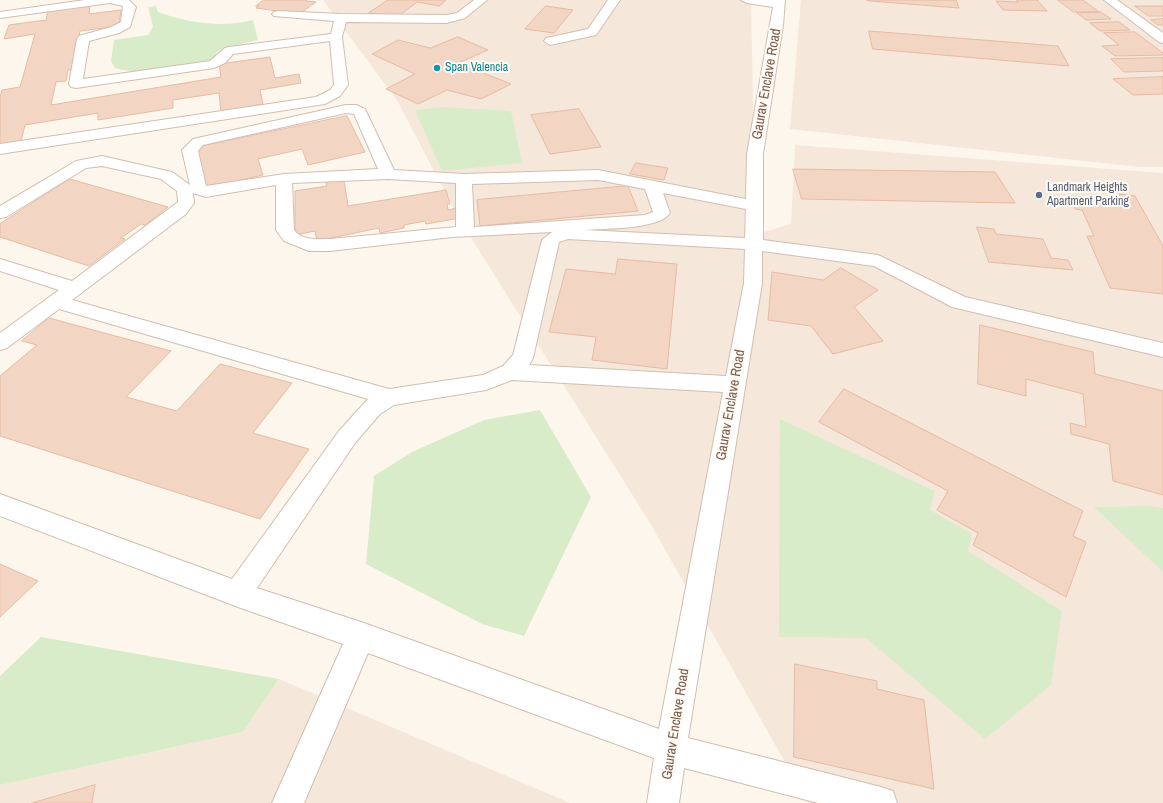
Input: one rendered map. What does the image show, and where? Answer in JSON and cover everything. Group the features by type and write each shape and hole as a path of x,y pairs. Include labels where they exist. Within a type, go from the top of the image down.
{"street":[{"path":"0,15 110,0 127,3 130,7 126,24 115,30 83,39 76,84 214,64 229,51 336,37"},
{"path":"278,14 341,18 450,18 465,13 481,0"},
{"path":"550,41 592,32 614,0"},
{"path":"747,0 779,2"},
{"path":"1110,0 1163,39"},
{"name":"Gaurav Enclave Road","path":"663,803 670,749 753,283 755,244 755,154 777,25 779,2"},
{"path":"0,149 320,101 335,93 341,85 336,37 341,18"},
{"path":"388,174 360,112 356,109 346,109 198,142 190,150 199,189 201,191 213,192 284,179 388,174 464,179 598,175 755,206"},
{"path":"0,213 82,164 95,161 102,161 166,175 185,189 186,203 180,210 0,343"},
{"path":"284,179 285,230 290,237 309,245 452,232 645,220 657,217 662,213 652,186"},
{"path":"464,179 465,232"},
{"path":"56,302 389,397 486,382 510,372 524,358 551,240 557,236 568,234 755,244 878,261 959,302 1163,350"},
{"path":"0,265 73,288"},
{"path":"510,372 734,385"},
{"path":"238,594 273,540 346,437 372,408 389,397"},
{"path":"0,505 238,594 361,636 670,749 881,803"},
{"path":"288,803 361,636"}],"shaded area":[{"path":"323,0 751,0 755,206 748,237 791,224 795,145 1163,173 1163,803 808,803 650,523 458,217 398,102"},
{"path":"801,0 1163,0 1163,167 1140,167 790,129"},
{"path":"279,679 570,803 0,803 0,785 243,732"}],"green space":[{"path":"156,6 158,12 169,16 205,23 229,24 253,20 258,40 225,48 216,53 215,60 177,68 140,72 115,68 111,61 114,40 148,35 153,27 148,7"},
{"path":"441,107 511,111 522,163 442,171 415,110"},
{"path":"540,410 591,497 524,636 482,624 366,564 374,476 412,452 484,420"},
{"path":"780,419 935,491 930,510 972,534 968,551 1062,611 1051,685 985,739 866,638 779,637"},
{"path":"1150,506 1163,508 1163,572 1094,507"},
{"path":"41,637 279,679 243,732 0,785 0,676"}],"building":[{"path":"264,0 307,0 306,1 316,2 299,14 256,8 259,6 256,6"},
{"path":"388,0 446,0 439,6 417,2 396,18 369,13"},
{"path":"867,0 956,0 959,8 870,1"},
{"path":"1017,0 1037,0 1047,11 1003,10 996,1 1018,2"},
{"path":"1058,0 1083,0 1099,12 1074,12"},
{"path":"90,5 89,14 121,10 119,26 80,31 73,69 68,70 66,81 56,82 51,105 221,77 219,64 270,57 275,78 299,74 301,83 260,90 263,104 221,112 219,93 173,100 173,108 98,120 98,113 25,125 21,141 0,144 0,97 2,90 20,87 35,34 4,39 9,25 46,20 48,11"},
{"path":"546,6 573,10 554,33 525,29"},
{"path":"1135,6 1163,6 1163,16 1149,16"},
{"path":"1101,12 1111,19 1086,20 1077,13"},
{"path":"1163,19 1163,25 1158,25 1151,20"},
{"path":"1119,22 1130,30 1100,31 1090,23"},
{"path":"869,31 1058,46 1069,66 873,49"},
{"path":"1135,32 1163,53 1163,55 1115,56 1102,46 1119,45 1104,33"},
{"name":"Span Valencia","path":"458,37 488,50 458,63 511,84 481,99 447,90 418,104 386,89 415,74 372,54 398,40 430,48"},
{"path":"1163,58 1163,71 1124,72 1111,59"},
{"path":"1163,77 1163,94 1133,95 1113,79"},
{"path":"579,109 601,147 550,154 531,115"},
{"path":"347,116 365,152 308,165 302,149 258,159 263,175 202,189 194,148"},
{"path":"636,163 668,168 664,180 630,174"},
{"path":"793,169 995,172 1015,203 802,199"},
{"path":"70,179 168,207 145,225 141,224 121,238 125,239 89,266 0,237 0,224"},
{"path":"344,180 348,206 446,190 450,204 447,204 448,210 457,208 460,218 426,224 425,221 404,225 404,228 380,233 379,228 317,241 315,231 295,235 295,191 327,186 326,183"},
{"path":"628,186 638,211 480,226 477,200"},
{"path":"1119,194 1135,196 1163,246 1163,294 1110,288 1087,236 1094,236 1082,210 1075,209 1069,196 1123,201"},
{"path":"977,227 994,229 996,234 1043,239 1051,258 1068,260 1073,270 989,262"},
{"path":"618,259 677,264 667,369 592,360 596,337 549,332 566,269 615,274"},
{"path":"841,268 878,290 854,307 883,341 833,354 811,326 768,320 772,272 823,280"},
{"path":"49,318 171,351 126,397 177,411 220,364 292,383 253,433 309,449 260,519 0,436 0,376 37,345 22,341"},
{"path":"980,325 1093,352 1095,374 1163,391 1163,495 1113,481 1109,444 1071,434 1070,423 1086,427 1083,394 1026,379 1026,396 978,384"},
{"path":"844,389 1083,511 1073,536 1086,542 1066,597 973,545 978,533 937,510 948,491 819,422"},
{"path":"0,564 38,581 0,617"},
{"path":"795,664 877,681 877,689 924,700 934,789 794,757"},
{"path":"95,785 92,803 32,803"}],"place":[{"name":"Span Valencia","path":"437,68"},
{"name":"Landmark Heights Apartment Parking","path":"1039,195"}]}
